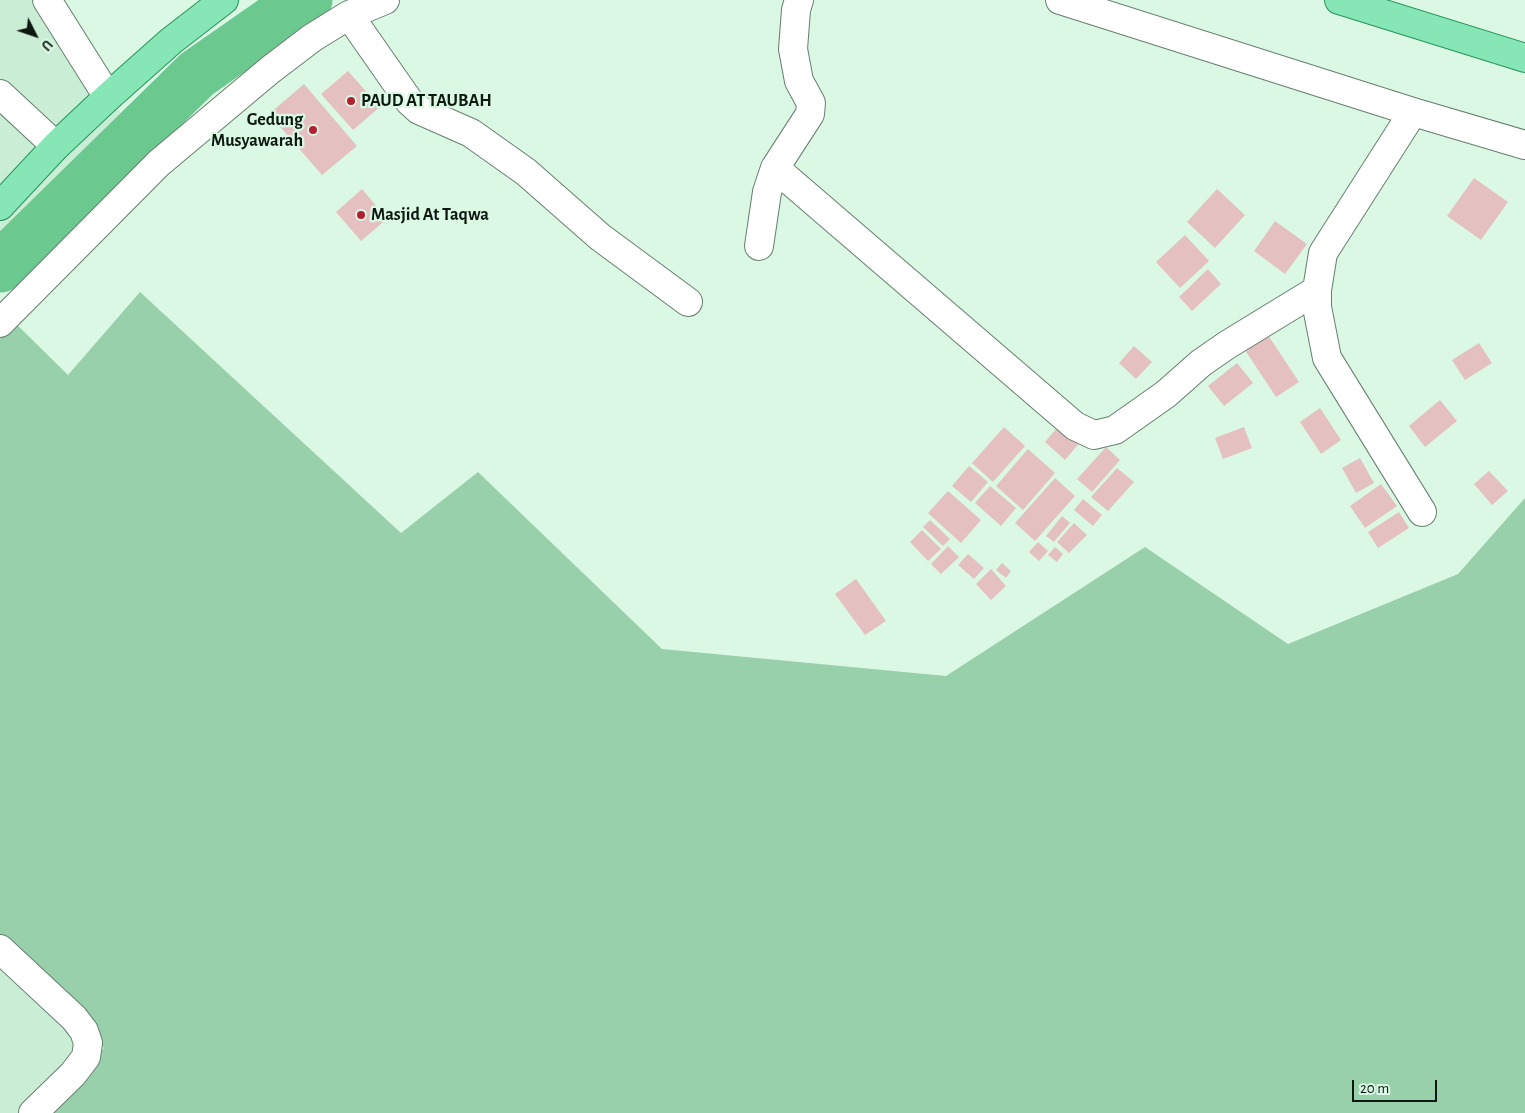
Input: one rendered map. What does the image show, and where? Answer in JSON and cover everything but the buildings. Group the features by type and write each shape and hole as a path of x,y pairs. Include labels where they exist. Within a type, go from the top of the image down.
{"main road":[{"path":"0,206 56,146 108,97 171,41 224,0"},
{"path":"1339,0 1525,58"}],"street":[{"path":"47,0 108,97"},
{"path":"0,323 159,163 270,70 312,38 349,15 385,0"},
{"path":"759,246 767,192 775,168 810,114 810,103 799,81 793,49 796,10 799,0"},
{"path":"1060,0 1413,112 1525,145"},
{"path":"349,15 409,101 419,110 471,133 526,172 600,237 688,302"},
{"path":"0,94 56,146"},
{"path":"1413,112 1323,253 1317,290 1317,307 1327,358 1422,512"},
{"path":"775,168 1075,426 1094,435 1115,430 1166,394 1201,363 1317,290"},
{"path":"0,949 74,1018 84,1031 88,1043 86,1057 73,1074 33,1113"}],"shaded area":[{"path":"0,0 53,0 135,137 0,257"},
{"path":"140,292 401,533 478,472 662,649 946,676 1145,547 1288,644 1458,574 1525,498 1525,1113 41,1113 104,1048 0,940 0,308 68,375"},
{"path":"0,940 104,1048 41,1113 0,1113"}],"waterway":[{"path":"0,267 197,74 293,7 307,0"}],"place":[{"name":"PAUD AT TAUBAH","path":"351,101"},
{"name":"Gedung Musyawarah","path":"313,130"},
{"name":"Masjid At Taqwa","path":"361,215"}]}
